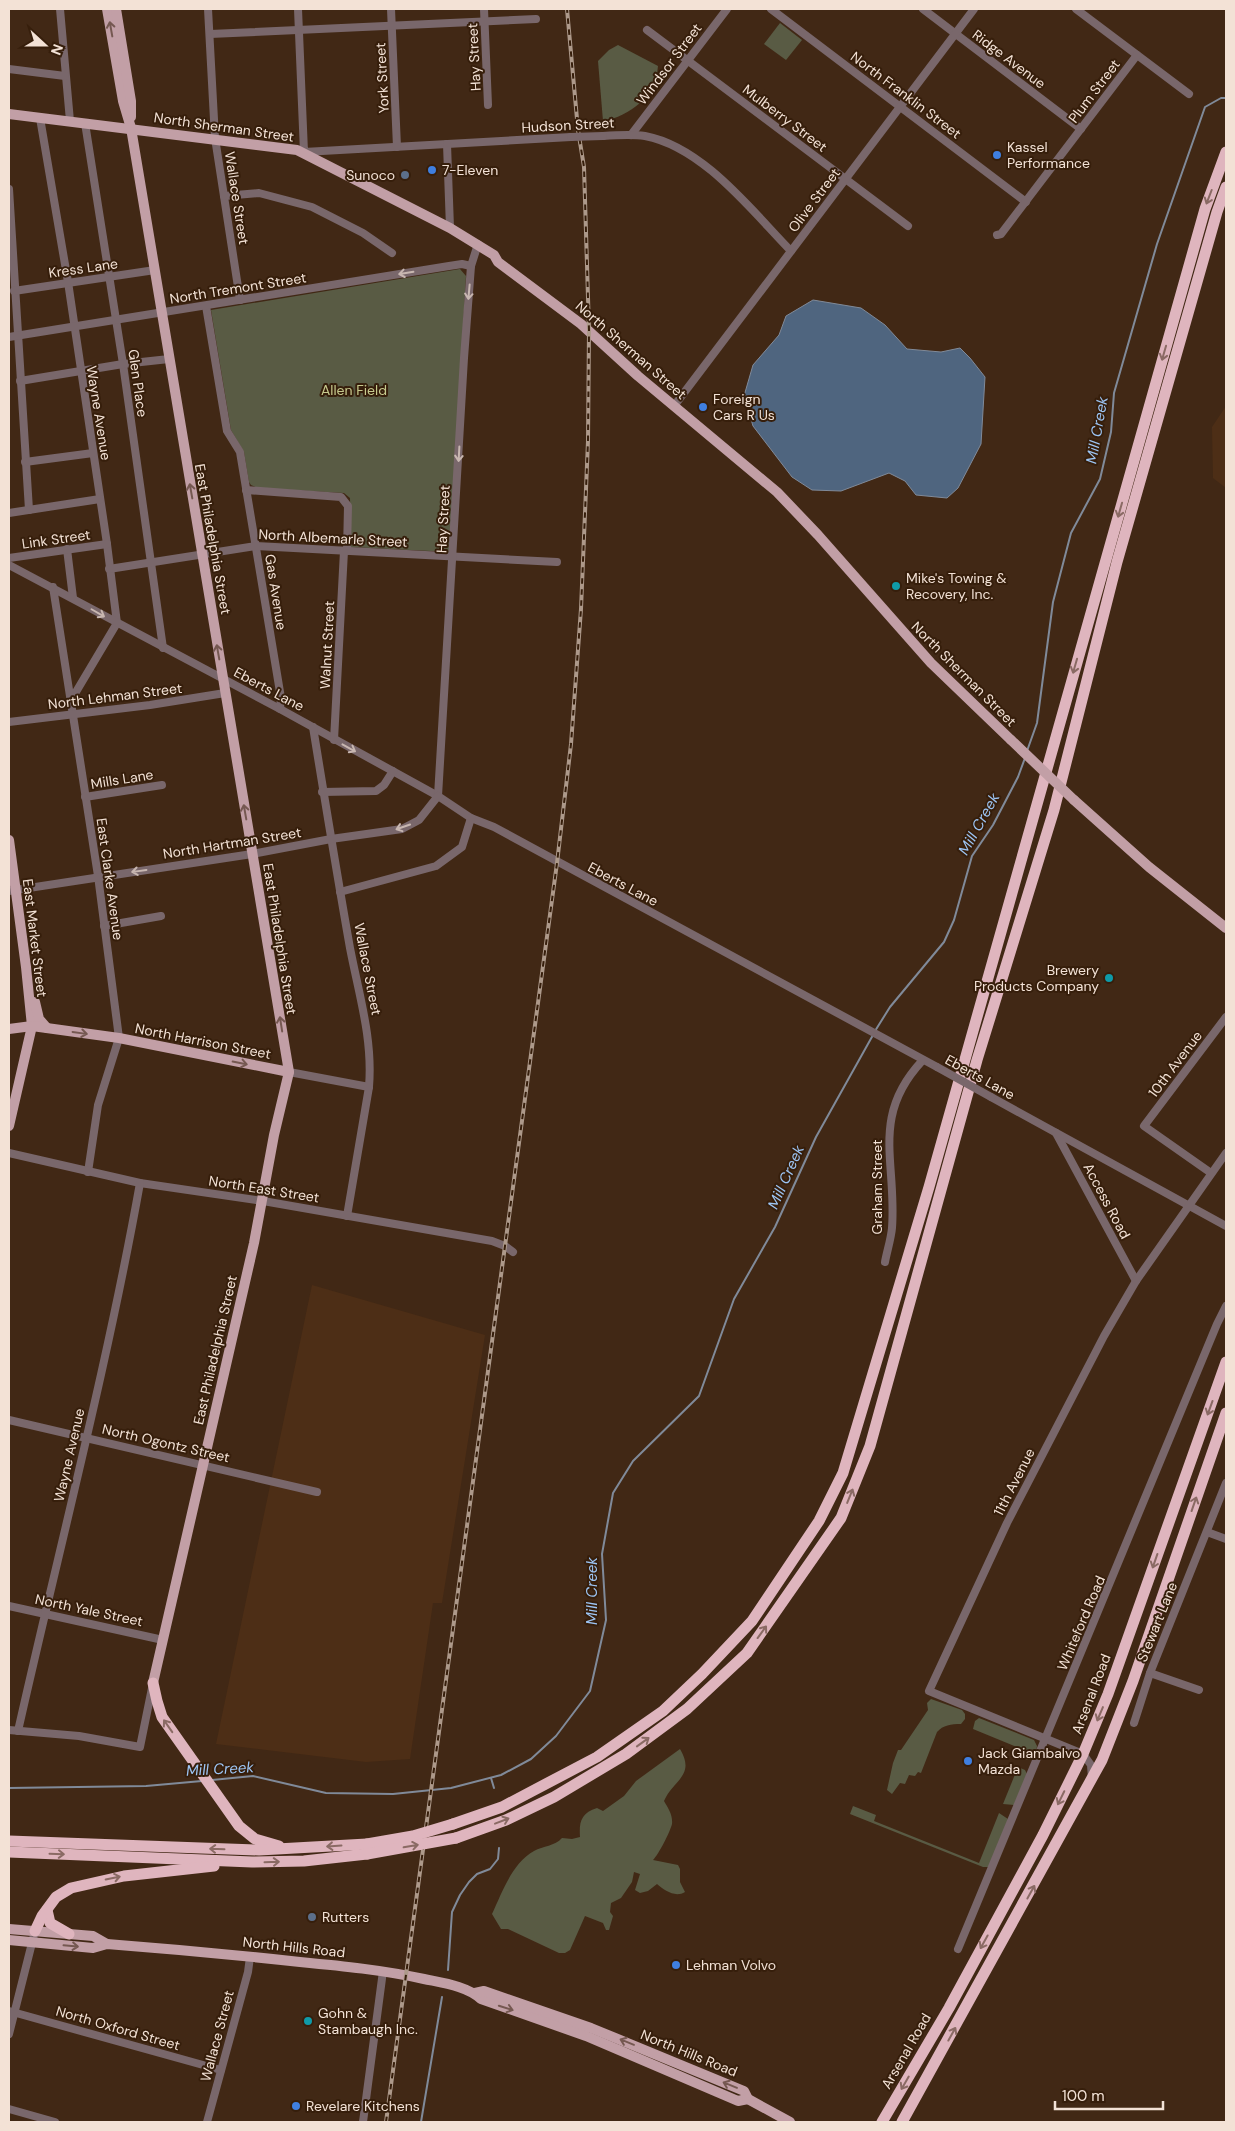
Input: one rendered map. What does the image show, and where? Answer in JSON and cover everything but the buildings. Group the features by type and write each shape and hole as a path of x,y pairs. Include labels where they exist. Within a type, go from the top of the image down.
{"highway":[{"path":"9,1841 260,1850 367,1849 413,1836 502,1807 597,1757 663,1711 702,1674 752,1621 818,1521 843,1473 929,1187 1205,209 1226,152"},
{"path":"9,1852 252,1862 304,1861 367,1849 456,1838 506,1820 554,1797 626,1754 688,1709 747,1653 841,1518 870,1446 977,1060 1054,810 1117,562 1217,212 1226,187"},
{"name":"Arsenal Road","path":"882,2122 967,1973 1042,1835 1083,1754 1108,1694 1226,1362"},
{"path":"902,2122 1092,1780 1133,1680 1226,1413"},
{"path":"153,1683 156,1701 162,1717 225,1810 239,1826 256,1838 272,1845 301,1849"},
{"path":"34,1937 47,1910 62,1892 81,1885 124,1876 252,1862"},
{"path":"47,1910 50,1923 68,1934"}],"main road":[{"name":"East Philadelphia Street","path":"107,9 123,101 131,128 289,1072 274,1135 263,1202 153,1683"},
{"name":"East Philadelphia Street","path":"116,9 131,101 131,128"},
{"name":"North Sherman Street","path":"9,114 215,138 304,152 478,244 494,255 498,262 581,324 638,376 777,492 818,535 931,663 1010,740 1149,867 1226,928"},
{"name":"East Market Street","path":"9,840 12,891 26,967 32,1026 9,1126"},
{"path":"26,967 39,1019 47,1028"},
{"name":"North Harrison Street","path":"9,1029 32,1026 119,1038 289,1072"},
{"name":"North Hills Road","path":"9,1929 34,1937 93,1948 108,1944 250,1956 383,1972 448,1984 474,1993 481,1999 586,2036 738,2101 748,2099 790,2122"},
{"name":"North Hills Road","path":"9,1940 68,1934 93,1936 108,1944"}],"street":[{"path":"60,9 70,121"},
{"name":"Wallace Street","path":"208,9 215,138 240,300"},
{"path":"298,9 304,152"},
{"name":"York Street","path":"391,9 397,147"},
{"name":"Hay Street","path":"484,9 488,105"},
{"name":"Windsor Street","path":"631,134 727,9"},
{"name":"North Franklin Street","path":"771,9 1026,202"},
{"name":"Ridge Avenue","path":"923,9 1081,129"},
{"name":"Olive Street","path":"674,406 974,9"},
{"path":"1076,9 1189,94"},
{"path":"210,34 536,19"},
{"name":"Mulberry Street","path":"647,30 908,226"},
{"name":"Plum Street","path":"997,235 1002,234 1137,55"},
{"path":"9,69 65,76"},
{"name":"Wayne Avenue","path":"40,118 68,282 117,623"},
{"name":"Glen Place","path":"85,123 108,278 124,364 163,648"},
{"name":"Hudson Street","path":"304,152 631,134 666,142 694,157 716,175 791,251"},
{"path":"447,144 450,228"},
{"path":"9,189 14,291 13,337 20,381 29,510"},
{"path":"224,196 259,193 312,207 363,233 392,253"},
{"name":"Hay Street","path":"438,796 464,358 471,266 478,244"},
{"name":"North Tremont Street","path":"13,337 449,266 462,264 471,266"},
{"name":"Kress Lane","path":"14,291 155,270"},
{"name":"Gas Avenue","path":"206,306 227,432 240,452 281,698 280,709"},
{"path":"20,381 124,364 169,359"},
{"path":"25,462 93,453"},
{"name":"Walnut Street","path":"246,490 341,497 348,506 334,740"},
{"path":"9,513 100,499"},
{"name":"Link Street","path":"9,558 107,544"},
{"name":"North Albemarle Street","path":"109,568 256,546 557,562"},
{"path":"66,549 73,598"},
{"name":"Eberts Lane","path":"9,565 280,709 438,796 471,818 494,828 937,1067 1226,1226"},
{"name":"East Clarke Avenue","path":"53,587 98,876 119,1038 98,1105 88,1172"},
{"path":"70,702 117,623"},
{"name":"North Lehman Street","path":"9,722 225,693"},
{"name":"Wallace Street","path":"313,727 322,792 369,1039 371,1066 347,1216"},
{"path":"322,792 376,792 393,771"},
{"name":"Mills Lane","path":"85,797 162,785"},
{"name":"North Hartman Street","path":"12,891 402,829 419,820 438,796"},
{"path":"340,892 436,866 462,847 471,818"},
{"path":"104,926 161,916"},
{"name":"10th Avenue","path":"1211,1172 1144,1126 1226,1017"},
{"name":"Graham Street","path":"885,1262 892,1229 892,1190 888,1141 891,1117 898,1097 912,1072 922,1060"},
{"name":"North Harrison Street","path":"289,1072 369,1087"},
{"path":"9,1105 16,1097"},
{"name":"Access Road","path":"1056,1133 1136,1281"},
{"name":"11th Avenue","path":"1083,1754 929,1691 1003,1532 1052,1434 1136,1281 1226,1152"},
{"name":"North East Street","path":"9,1153 140,1183 492,1241 505,1246 513,1252"},
{"name":"Wayne Avenue","path":"18,1731 86,1437 132,1229 140,1183"},
{"name":"Whiteford Road","path":"958,1949 1226,1306"},
{"name":"North Ogontz Street","path":"9,1420 317,1492"},
{"name":"Stewart Lane","path":"1134,1723 1150,1672 1226,1483"},
{"path":"1207,1532 1226,1539"},
{"name":"North Yale Street","path":"9,1606 163,1640"},
{"path":"1150,1672 1199,1690"},
{"name":"East Philadelphia Street","path":"18,1731 80,1736 140,1746 153,1683"},
{"path":"9,1730 18,1731"},
{"path":"1083,1754 1091,1765 1092,1780"},
{"path":"9,2034 12,2012 34,1937"},
{"name":"Wallace Street","path":"207,2122 248,1972 250,1956"},
{"path":"363,2122 383,1972"},
{"name":"North Oxford Street","path":"12,2012 221,2070"},
{"path":"9,2110 55,2122"}],"shaded area":[{"path":"1226,406 1226,488 1213,478 1212,427"},
{"path":"312,1285 485,1335 442,1603 433,1603 410,1759 366,1762 216,1744"}],"green space":[{"path":"780,23 802,40 786,60 764,44"},
{"path":"618,45 658,66 656,77 652,87 640,103 623,115 603,121 598,61 609,50"},
{"name":"Allen Field","path":"460,269 466,276 450,552 351,547 350,498 344,493 258,488 251,485 244,452 231,430 211,310"},
{"path":"931,1699 962,1710 965,1714 965,1719 961,1724 948,1725 937,1732 921,1773 918,1772 915,1776 909,1775 905,1784 900,1783 892,1794 887,1790 898,1750 901,1750 928,1710 927,1703"},
{"path":"979,1718 1034,1740 1037,1746 1035,1758 1028,1760 1022,1758 1024,1750 973,1729 975,1721"},
{"path":"680,1749 686,1766 681,1777 664,1801 669,1809 672,1824 664,1843 653,1860 678,1865 680,1869 680,1882 685,1892 674,1894 657,1884 648,1891 640,1893 635,1890 640,1874 634,1872 632,1882 621,1898 611,1903 610,1912 613,1916 609,1930 606,1930 603,1923 585,1916 570,1950 565,1953 559,1953 508,1929 501,1929 492,1914 508,1879 526,1856 556,1843 562,1838 572,1839 580,1837 580,1827 584,1815 597,1808 603,1811 624,1796 636,1781"},
{"path":"1018,1767 1025,1770 1027,1774 1014,1805 1003,1804"},
{"path":"853,1806 876,1815 874,1821 979,1863 999,1813 1008,1819 990,1867 983,1867 850,1814"}],"water":[{"path":"813,300 861,308 885,325 907,349 941,352 960,348 985,377 981,444 958,488 947,498 916,495 905,481 889,473 841,491 812,490 792,477 753,426 744,396 753,365 779,335 786,316"}],"waterway":[{"name":"Mill Creek","path":"1027,751 1037,723 1053,602 1071,533 1100,479 1111,432 1114,393 1157,244 1205,107 1221,98 1226,98"},
{"name":"Mill Creek","path":"875,1031 890,1007 944,942 954,920 972,856 993,825 1018,777 1025,758"},
{"name":"Mill Creek","path":"212,1780 253,1776 326,1793 393,1794 451,1788 501,1775 531,1759 556,1736 590,1691 606,1620 602,1554 613,1493 633,1461 699,1396 734,1299 775,1227 816,1137 873,1035"},
{"path":"491,1778 494,1788"},
{"name":"Mill Creek","path":"9,1788 146,1786 202,1781"},
{"path":"448,1970 452,1912 469,1882 477,1874 490,1869 498,1859 499,1848"},
{"path":"421,2122 442,1997"}],"railway":[{"path":"386,2122 557,863 571,744 581,609 588,441 589,330 584,167 578,130 567,9"}],"place":[{"name":"Kassel Performance","path":"997,155"},
{"name":"7-Eleven","path":"432,170"},
{"name":"Sunoco","path":"405,175"},
{"name":"Foreign Cars R Us","path":"703,407"},
{"name":"Mike's Towing & Recovery, Inc.","path":"896,586"},
{"name":"Brewery Products Company","path":"1109,978"},
{"name":"Jack Giambalvo Mazda","path":"968,1761"},
{"name":"Rutters","path":"312,1917"},
{"name":"Lehman Volvo","path":"676,1965"},
{"name":"Gohn & Stambaugh Inc.","path":"308,2021"},
{"name":"Revelare Kitchens","path":"296,2106"}]}
